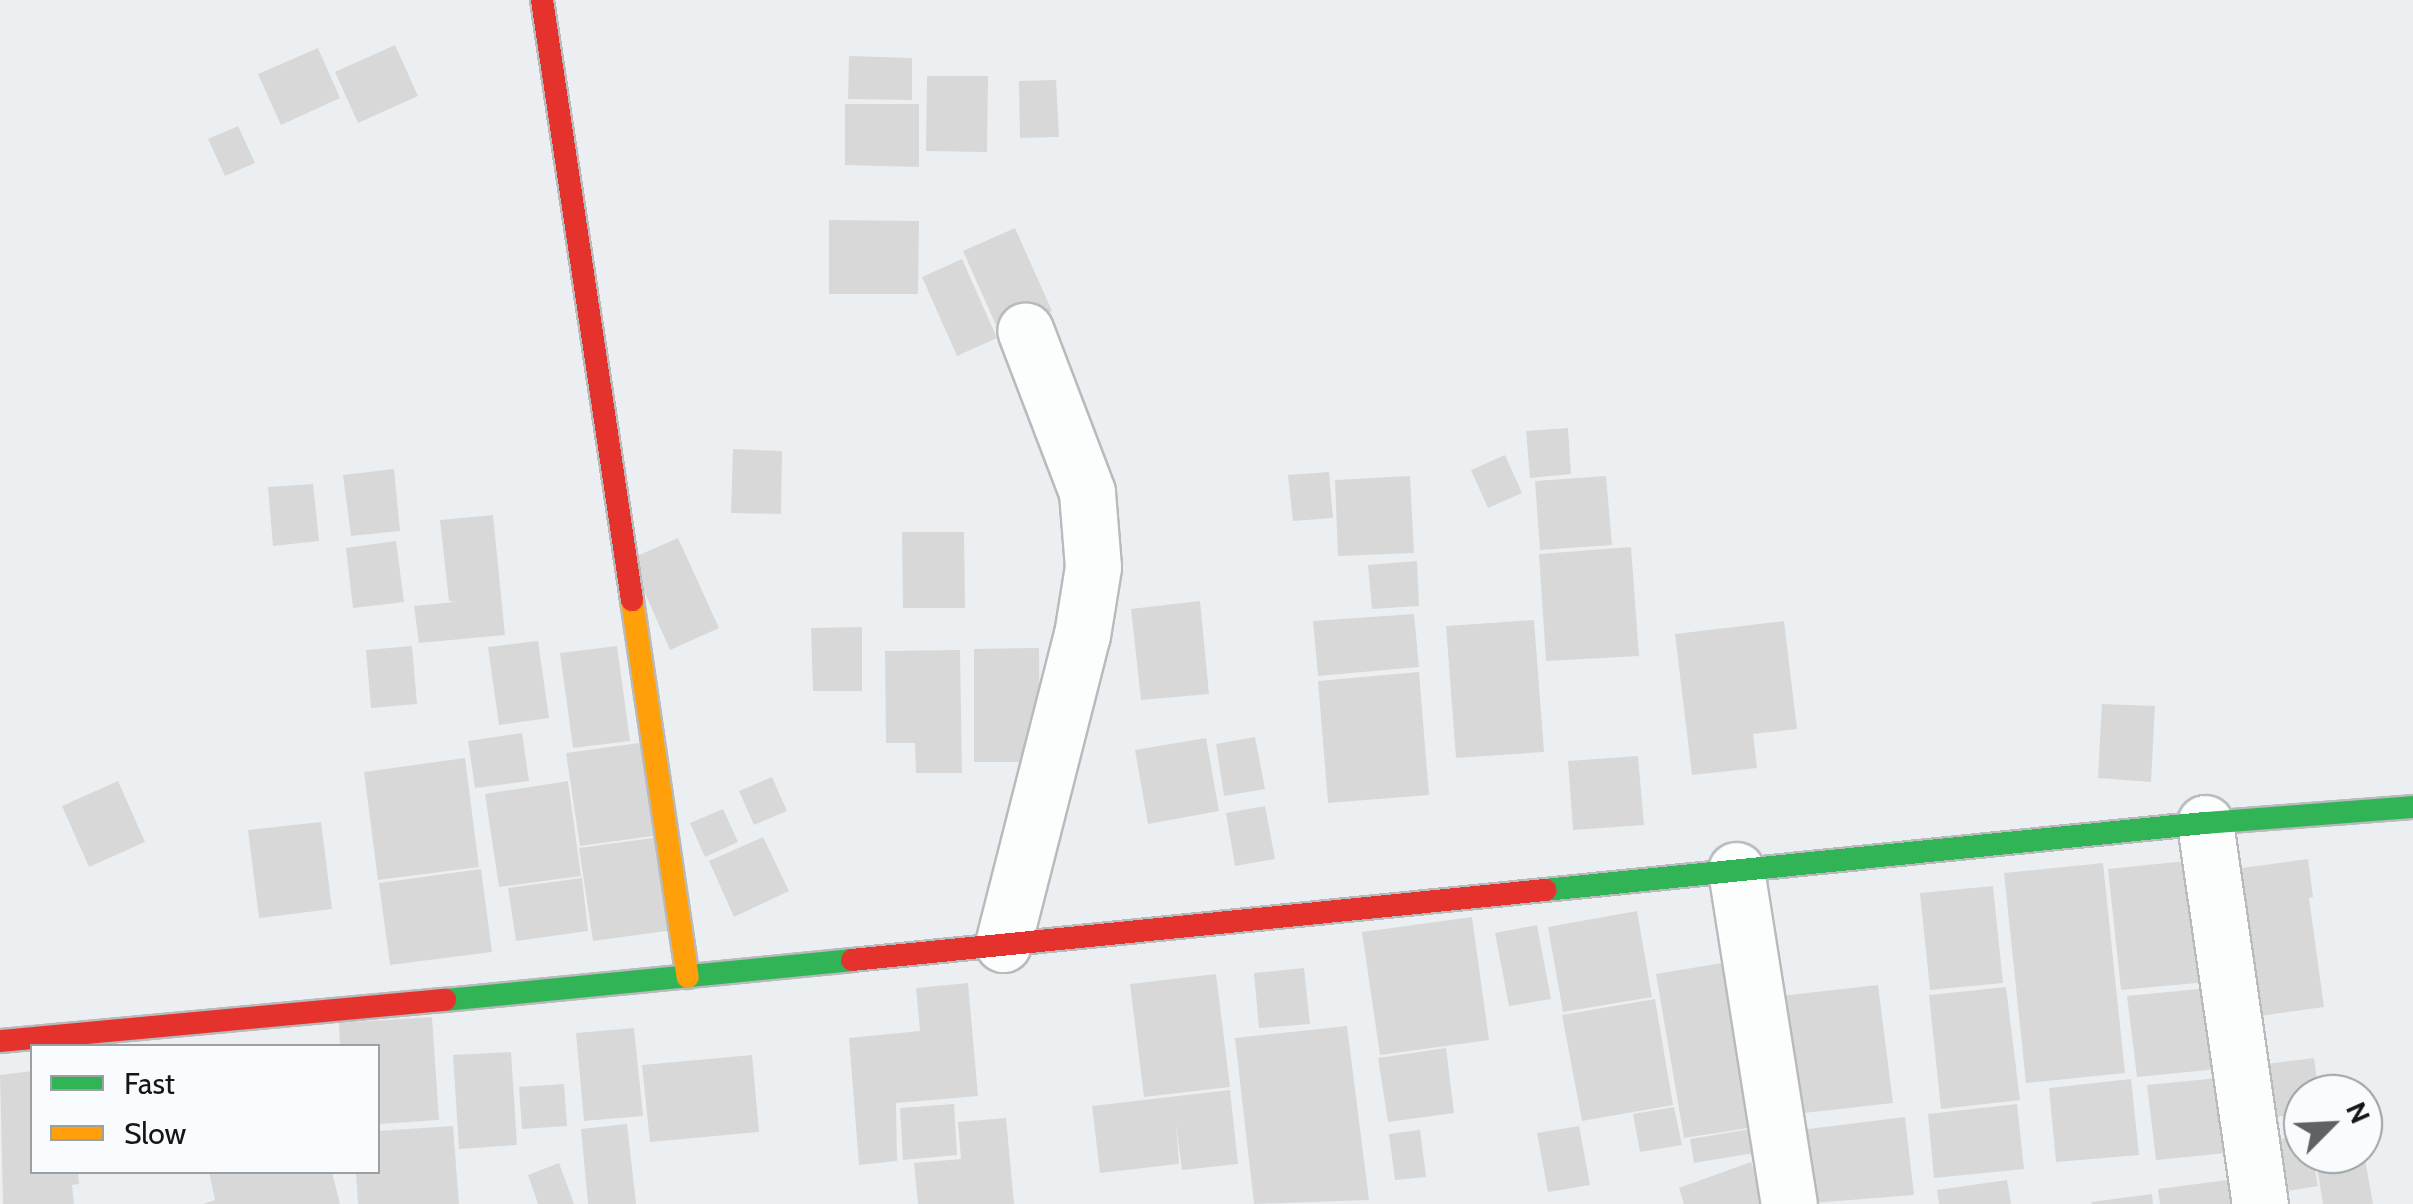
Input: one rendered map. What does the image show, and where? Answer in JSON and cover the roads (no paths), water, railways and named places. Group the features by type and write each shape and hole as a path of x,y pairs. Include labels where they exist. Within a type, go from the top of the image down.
{"street":[{"path":"542,0 688,978"},
{"path":"1003,944 1082,635 1093,567 1087,492 1025,330"},
{"path":"0,1041 688,978 2204,823 2413,806"},
{"path":"2204,823 2260,1204"},
{"path":"1736,870 1789,1204"}]}
